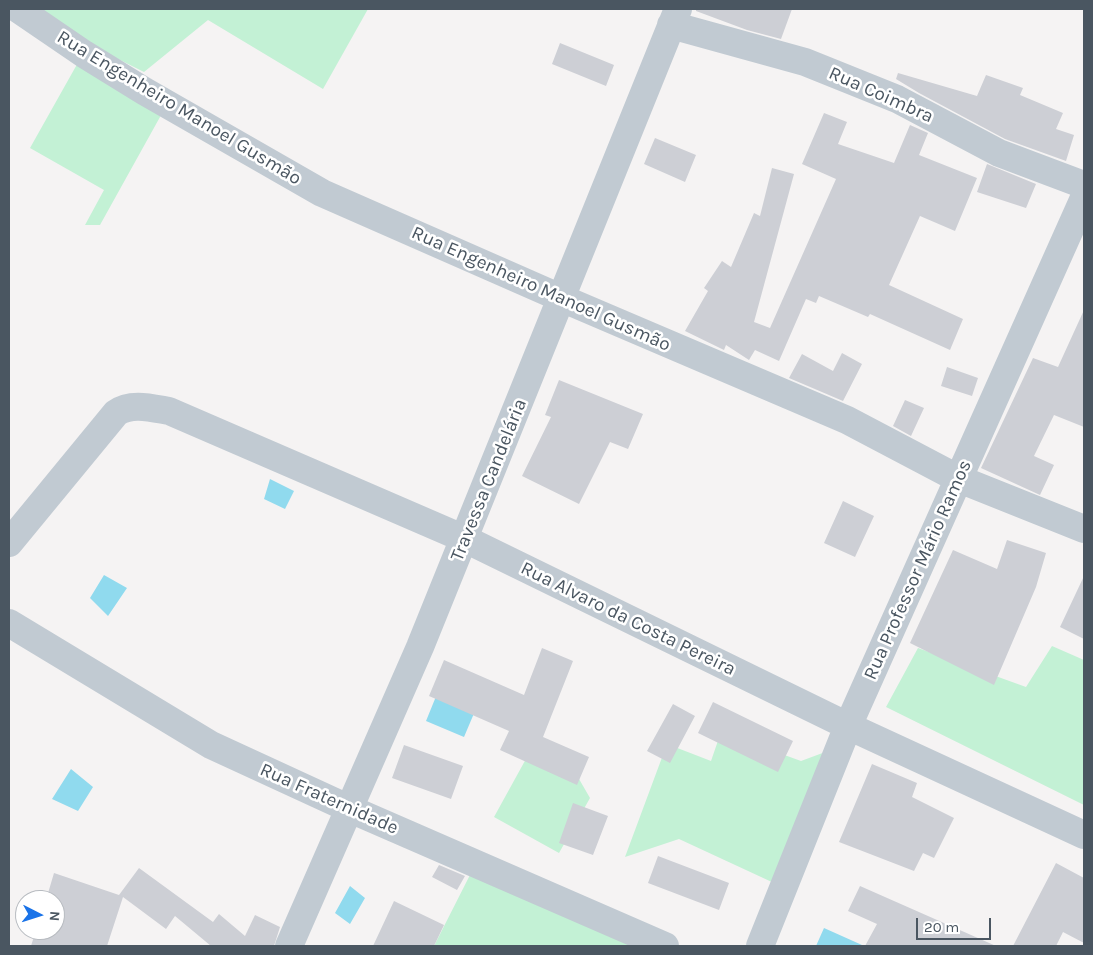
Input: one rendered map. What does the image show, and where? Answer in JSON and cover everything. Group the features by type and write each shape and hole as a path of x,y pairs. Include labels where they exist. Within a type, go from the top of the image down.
{"street":[{"name":"Rua Engenheiro Manoel Gusmão","path":"18,9 84,54 151,96 322,193 561,298 847,420 959,479 1084,530"},
{"name":"Travessa Candelária","path":"289,946 350,809 465,539 674,17"},
{"name":"Rua Coimbra","path":"674,17 805,62 898,99 999,153 1084,185"},
{"name":"Rua Professor Mário Ramos","path":"760,946 848,726 1060,256 1084,198"},
{"name":"Rua Alvaro da Costa Pereira","path":"9,543 116,412 123,408 143,407 169,411 465,539 848,726 1084,835"},
{"name":"Rua Fraternidade","path":"9,622 211,745 350,809 665,946"}],"green space":[{"path":"18,9 368,9 323,89 208,20 144,72"},
{"path":"80,59 165,108 100,225 85,225 104,190 30,148"},
{"path":"1052,646 1084,660 1084,805 886,707 918,648 1026,687"},
{"path":"721,732 801,761 836,748 774,883 679,839 625,857 667,744 711,761"},
{"path":"532,748 575,772 590,798 559,853 494,817"},
{"path":"473,869 633,946 434,946"}],"water":[{"path":"270,479 294,491 285,509 264,499"},
{"path":"104,575 127,588 108,616 90,598"},
{"path":"437,694 475,711 464,737 426,721"},
{"path":"71,769 93,787 78,811 52,799"},
{"path":"350,886 365,898 350,924 335,913"},
{"path":"824,928 862,945 816,946"}],"building":[{"path":"696,9 792,9 781,39 747,30 696,11"},
{"path":"560,43 614,65 606,86 552,64"},
{"path":"898,73 977,96 986,75 1023,88 1020,95 1063,113 1056,129 1074,135 1066,161 1005,139 896,79"},
{"path":"824,113 847,122 838,144 894,163 910,125 928,133 919,155 977,178 955,231 920,216 889,285 963,319 950,350 870,314 868,317 819,296 816,303 806,299 779,361 755,350 749,360 726,345 724,350 685,331 708,291 704,288 722,261 731,267 754,213 760,216 772,168 794,174 754,322 770,328 836,179 802,164"},
{"path":"655,138 696,155 685,182 644,164"},
{"path":"987,164 1036,184 1026,208 977,192"},
{"path":"1084,310 1084,427 1054,415 1034,456 1054,465 1040,495 981,468 1033,358 1058,367"},
{"path":"842,353 862,364 843,401 789,378 802,354 833,371"},
{"path":"947,367 978,378 972,396 941,386"},
{"path":"559,380 643,414 628,449 610,442 579,504 522,476 551,417 545,415"},
{"path":"905,400 924,408 911,436 893,426"},
{"path":"843,501 874,516 855,557 824,543"},
{"path":"1007,540 1046,553 1036,587 994,685 910,643 953,550 997,569"},
{"path":"1084,576 1084,639 1060,627"},
{"path":"542,648 573,661 543,737 589,757 577,785 500,750 509,731 429,696 444,660 524,695"},
{"path":"713,702 793,741 778,772 698,733"},
{"path":"673,704 695,716 670,763 647,751"},
{"path":"404,745 463,766 451,799 392,778"},
{"path":"872,764 917,783 912,797 954,818 934,858 923,853 914,871 839,842"},
{"path":"573,803 608,816 593,855 559,843"},
{"path":"658,856 729,883 719,910 648,883"},
{"path":"1056,863 1084,878 1084,943 1063,932 1056,946 1013,946"},
{"path":"439,865 465,876 457,890 432,877"},
{"path":"139,868 213,922 219,914 245,936 255,915 280,927 274,946 211,946 175,916 166,929 123,897 107,946 31,946 33,940 65,940 65,890 49,890 54,873 119,895"},
{"path":"860,886 996,946 865,946 877,924 848,911"},
{"path":"394,901 444,925 434,946 373,946"}]}
